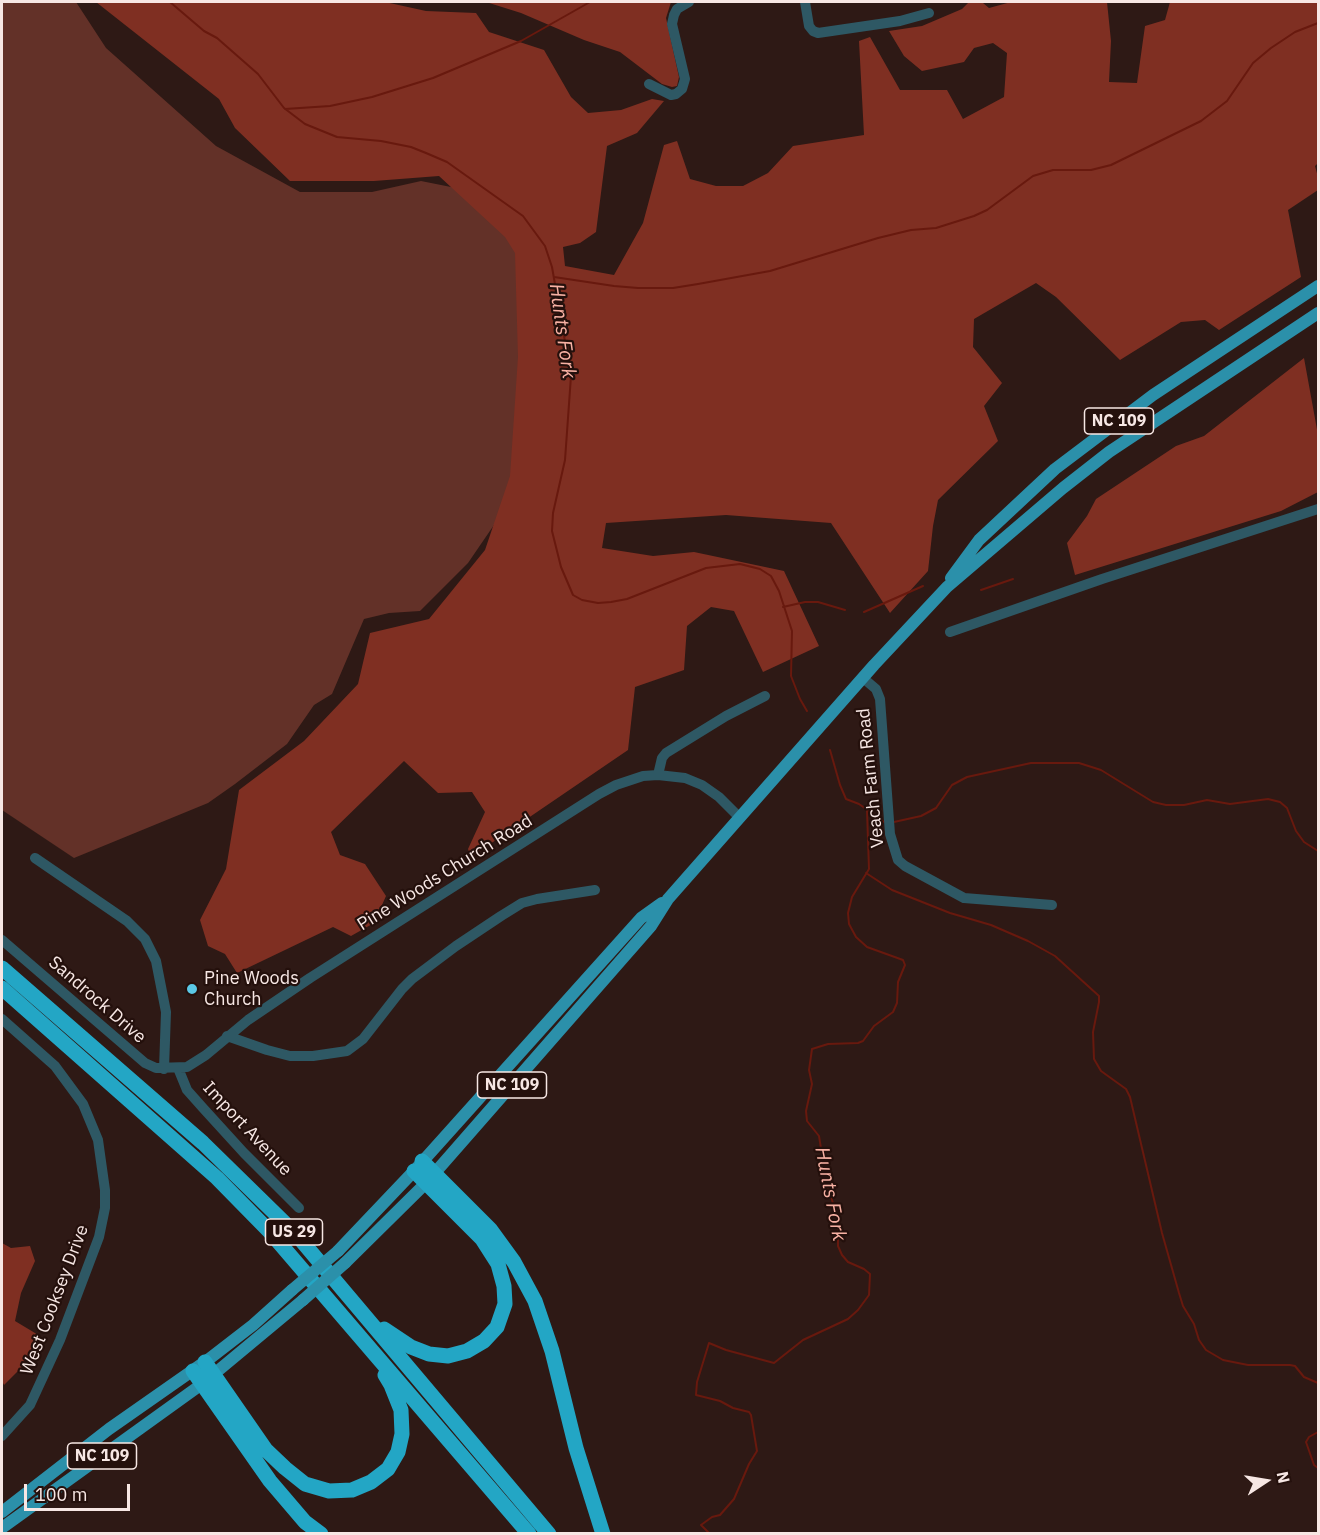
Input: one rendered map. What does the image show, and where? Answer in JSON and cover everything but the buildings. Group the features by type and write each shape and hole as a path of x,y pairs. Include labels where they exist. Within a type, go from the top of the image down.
{"highway":[{"name":"US 29","path":"2,969 233,1170 296,1233 549,1533"},
{"name":"US 29","path":"2,988 217,1178 270,1232 529,1533"},
{"path":"357,1306 390,1335 429,1354 448,1356 467,1351 484,1341 497,1327 505,1304 504,1286 498,1264 482,1239 418,1166"},
{"path":"430,1178 490,1229 514,1262 535,1300 552,1351 576,1448 603,1533"},
{"path":"208,1380 266,1450 305,1484 329,1491 352,1490 371,1482 388,1469 398,1452 402,1434 401,1410 391,1385 361,1337"},
{"path":"199,1366 270,1481 305,1521 321,1533"}],"main road":[{"name":"NC 109","path":"947,587 953,575 980,540 1055,469 1153,395 1318,286"},
{"name":"NC 109","path":"2,1528 208,1380 345,1263 430,1178 651,926 668,899 863,678 947,587 1109,452 1318,313"},
{"name":"NC 109","path":"2,1512 109,1429 253,1325 338,1251 418,1166 641,918 668,899"}],"street":[{"path":"649,84 671,95 682,89 685,79 672,24 678,9 688,2"},
{"path":"805,2 809,26 818,33 900,21 929,13"},
{"path":"950,632 1102,579 1318,509"},
{"name":"Veach Farm Road","path":"863,678 876,689 880,699 890,834 898,860 964,898 1053,904"},
{"path":"658,775 662,758 666,753 726,716 765,696"},
{"name":"Pine Woods Church Road","path":"178,1068 196,1063 248,1020 310,978 599,794 629,779 658,775 685,778 702,785 720,797 740,818"},
{"path":"35,858 127,921 146,939 156,961 165,1012 164,1069"},
{"path":"227,1036 290,1056 322,1055 347,1051 363,1039 412,979 501,916 522,903 537,898 595,890"},
{"name":"Sandrock Drive","path":"2,940 130,1052 151,1067 178,1068"},
{"name":"West Cooksey Drive","path":"2,1019 55,1066 83,1104 98,1140 105,1190 105,1208 99,1237 60,1340 30,1405 2,1436"},
{"name":"Import Avenue","path":"178,1068 188,1090 202,1108 299,1208"}],"shaded area":[{"path":"2,2 76,2 106,48 216,146 300,192 372,192 421,181 461,189 518,241 524,326 509,503 468,563 420,611 389,613 364,619 332,694 314,705 287,744 235,784 208,803 74,858 2,810"},
{"path":"96,2 385,2 426,11 476,13 489,32 544,50 571,97 588,113 621,110 652,99 664,101 637,133 607,146 596,232 580,243 563,247 565,266 614,275 643,223 664,145 677,141 690,179 716,186 743,186 768,173 793,146 864,135 859,41 870,37 900,90 947,90 963,119 1004,97 1007,53 993,43 974,48 964,62 922,71 904,56 889,31 922,26 962,9 969,2 983,3 989,8 1011,2 1107,2 1111,41 1109,82 1137,83 1145,26 1165,20 1170,2 1318,2 1318,163 1315,166 1318,190 1288,210 1301,277 1219,330 1205,320 1181,322 1120,360 1056,297 1036,283 974,319 973,347 1002,383 984,406 998,441 938,500 928,571 890,613 831,523 726,515 606,523 602,548 653,556 694,552 784,571 819,646 763,672 734,611 711,607 687,626 684,670 635,687 628,750 471,857 468,849 485,812 472,792 438,793 404,761 331,832 340,855 365,864 386,896 374,923 351,936 333,927 237,973 225,954 208,946 200,920 226,869 239,790 304,741 358,684 370,633 429,619 485,550 510,476 518,357 515,253 505,237 439,176 374,181 290,181 235,128 219,99"},
{"path":"486,2 671,2 666,18 679,77 677,86 662,84 620,52 584,40 521,13"},
{"path":"1304,358 1318,435 1318,492 1281,511 1075,575 1067,543 1087,516 1096,499 1176,446 1204,436"},
{"path":"2,1243 11,1248 30,1246 35,1261 21,1293 15,1321 40,1336 38,1351 4,1385 2,1381"}],"waterway":[{"name":"Hunts Fork","path":"170,2 204,31 217,38 258,74 284,108 305,124 337,137 381,141 411,147 426,153 447,162 523,216 545,246 552,267 571,376 565,460 553,513 552,531 561,567 573,595 582,600 598,603 611,602 627,599 706,568 740,564 760,569 771,576 779,591 792,631 791,676 807,711"},
{"path":"285,109 330,106 372,97 433,78 521,41 590,2"},
{"path":"554,277 614,286 673,288 770,271 878,238 911,230 936,228 974,216 987,210 1033,176 1053,170 1091,170 1111,165 1201,121 1227,101 1253,63 1295,32 1318,23"},
{"path":"981,590 1013,579"},
{"path":"864,612 923,586"},
{"path":"783,607 805,602 818,602 845,610"},
{"name":"Hunts Fork","path":"830,750 846,799 859,804 884,822"},
{"path":"894,822 921,816 936,808 952,785 967,777 1031,763 1079,763 1101,770 1153,802 1166,805 1184,805 1207,800 1230,804 1268,799 1280,802 1287,808 1296,831 1304,842 1318,851"},
{"name":"Hunts Fork","path":"710,1534 701,1525 712,1517 720,1515 734,1499 757,1451 749,1412 696,1395 697,1382 709,1343 774,1363 803,1340 848,1319 869,1295 870,1274 848,1262 838,1246 838,1220 826,1180 819,1136 807,1121 806,1111 812,1084 809,1070 812,1049 828,1044 863,1041 874,1026 893,1012 897,1003 898,982 905,965 903,960 867,947 856,937 849,924 848,913 852,897 869,869 867,811"},
{"path":"866,873 892,890 950,913 991,925 1028,941 1055,956 1099,996 1093,1032 1094,1059 1101,1071 1126,1089 1130,1097 1162,1233 1179,1293 1199,1340 1206,1350 1223,1360 1248,1365 1295,1366 1304,1377 1318,1383"},
{"path":"1318,1432 1309,1437 1306,1442 1314,1465 1318,1468"}],"place":[{"name":"Pine Woods Church","path":"192,989"}]}
